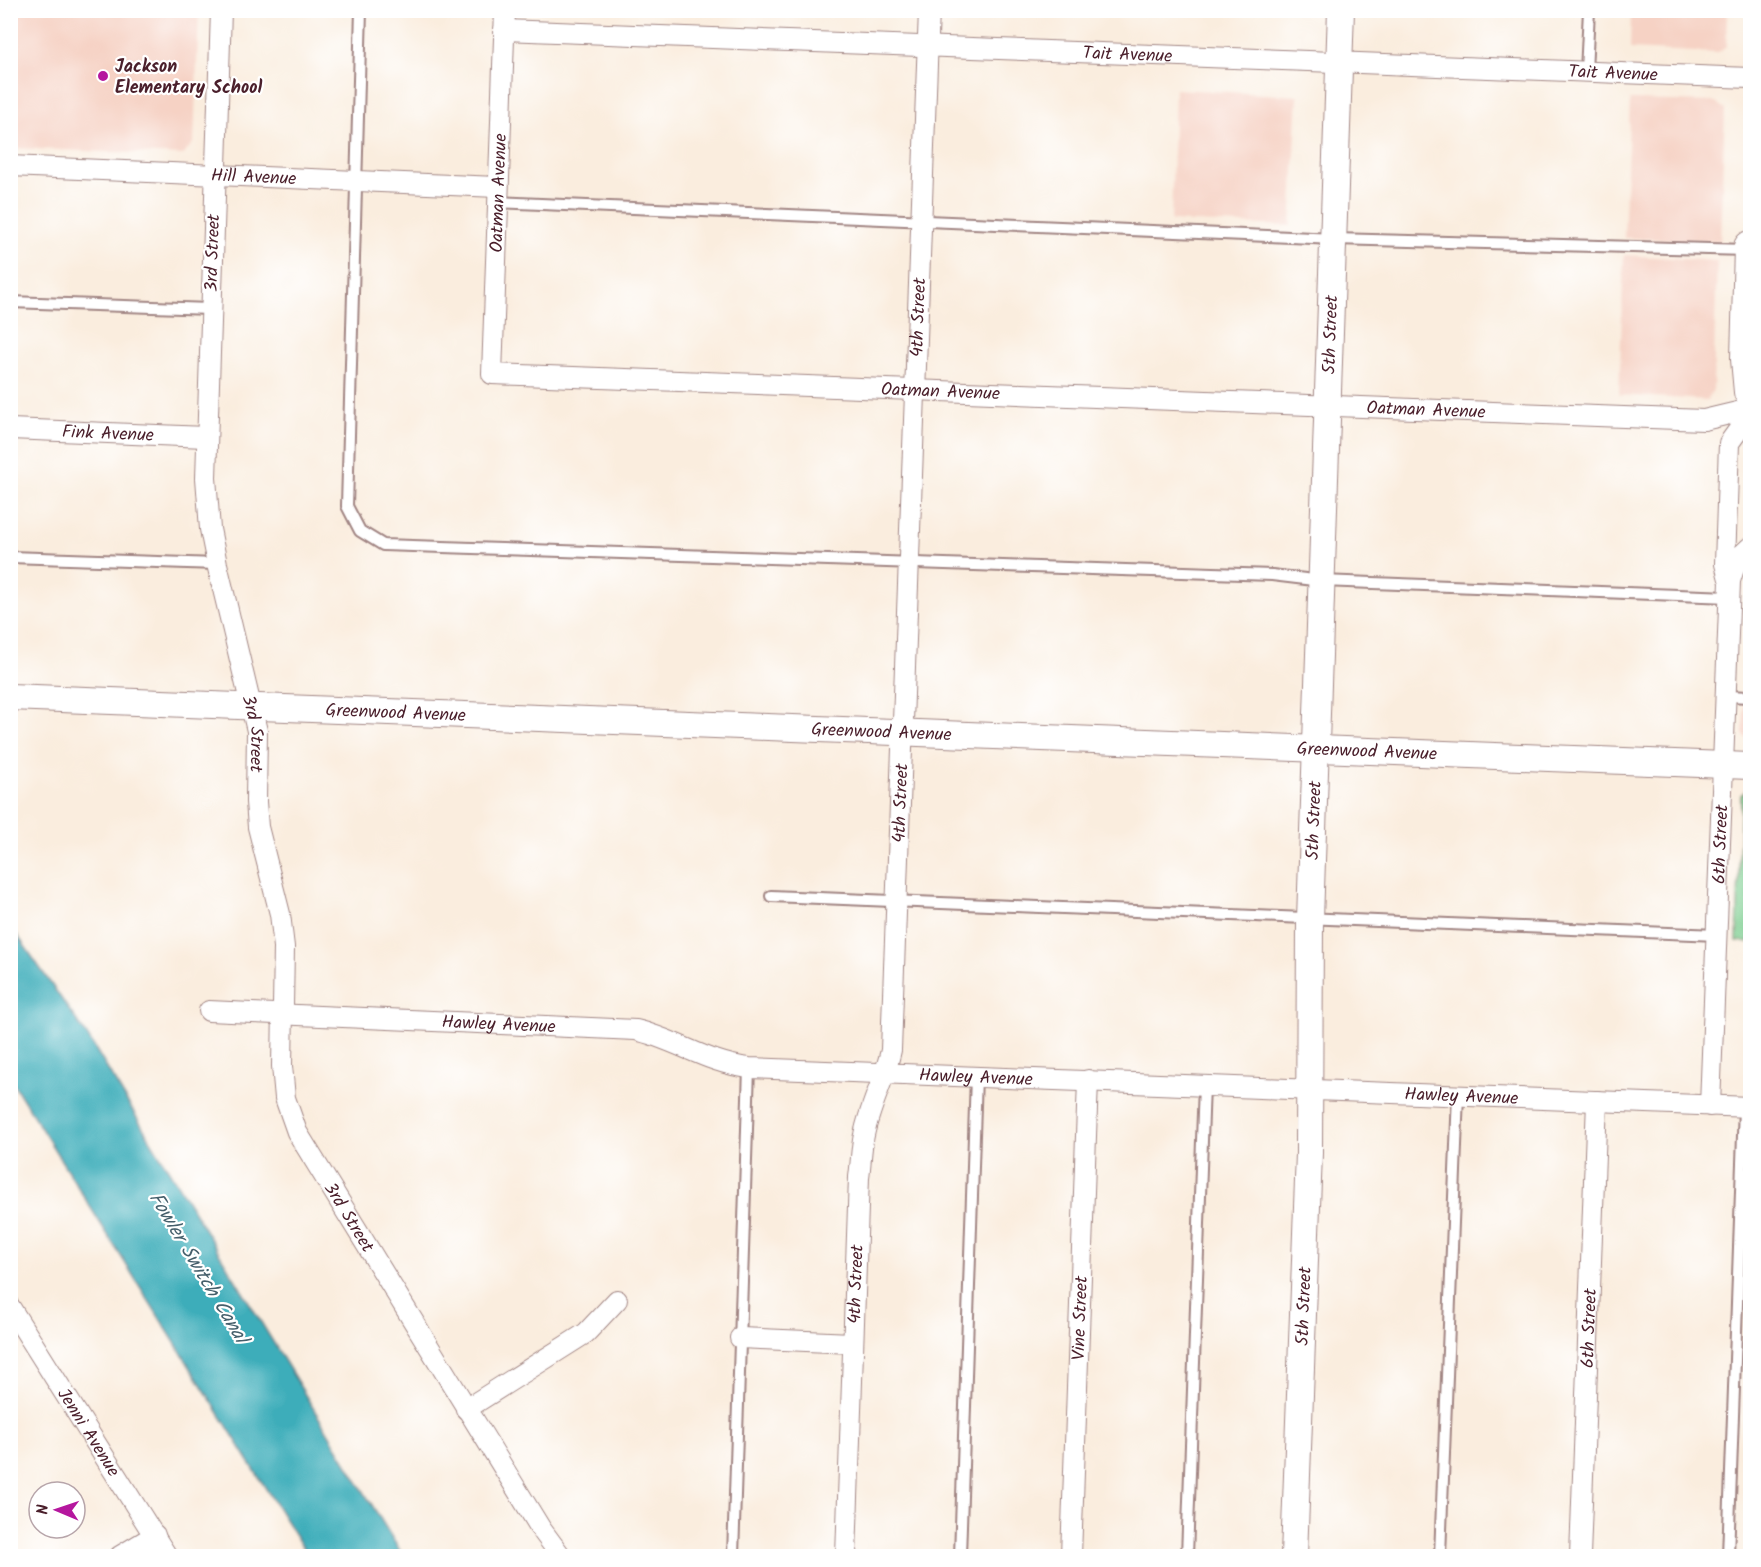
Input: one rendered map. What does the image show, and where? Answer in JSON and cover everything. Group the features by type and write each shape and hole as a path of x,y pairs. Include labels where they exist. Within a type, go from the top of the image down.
{"main road":[{"path":"1750,249 1747,358 1750,392"}],"street":[{"name":"3rd Street","path":"221,10 206,437 210,529 257,731 258,827 279,914 284,947 285,1016 282,1066 285,1098 297,1132 541,1529 561,1557"},
{"name":"4th Street","path":"846,1557 852,1343 863,1135 886,1072 891,1050 929,10"},
{"name":"5th Street","path":"1294,1557 1309,1088 1310,919 1341,10"},
{"name":"Tait Avenue","path":"505,20 927,47 1750,78"},
{"name":"Oatman Avenue","path":"505,20 492,374 1327,408 1704,420 1750,412"},
{"name":"Hill Avenue","path":"10,166 355,181 497,194"},
{"name":"6th Street","path":"1730,589 1725,564 1730,443 1750,412"},
{"name":"Fink Avenue","path":"10,429 206,437"},
{"name":"6th Street","path":"1710,1106 1730,589 1737,559 1750,547"},
{"name":"Greenwood Avenue","path":"10,697 1750,766"},
{"name":"Hawley Avenue","path":"209,1011 636,1030 657,1035 707,1059 749,1068 1309,1088 1748,1107"},
{"name":"Vine Street","path":"1071,1557 1088,1080"},
{"name":"6th Street","path":"1580,1557 1597,1101"},
{"path":"466,1408 586,1333 617,1300"},
{"name":"Jenni Avenue","path":"10,1307 167,1557"},
{"path":"740,1338 852,1343"},
{"path":"120,1557 155,1535"}],"lane":[{"path":"361,10 347,506 360,531 369,539 382,545 432,549 1272,575 1322,581 1730,589"},
{"path":"1586,72 1589,10"},
{"path":"497,194 921,221 1334,239 1750,249"},
{"path":"10,302 210,309"},
{"path":"10,557 217,564"},
{"path":"1726,696 1750,697"},
{"path":"771,896 1175,910 1310,919 1717,935"},
{"path":"733,1557 749,1068"},
{"path":"960,1557 976,1076"},
{"path":"1187,1557 1204,1085"},
{"path":"1440,1557 1458,1094"},
{"path":"1728,1557 1748,1107"}],"shaded area":[{"name":"Jackson Elementary School","path":"11,10 199,11 194,142 183,155 11,148"},
{"path":"1631,11 1727,11 1726,47 1717,53 1630,49"},
{"path":"1175,89 1298,96 1291,226 1171,221"},
{"path":"1630,100 1716,102 1725,110 1720,241 1624,238"},
{"path":"1624,255 1717,261 1713,390 1707,400 1619,395"},
{"path":"1750,568 1750,742 1743,734"}],"green space":[{"path":"1750,787 1750,942 1737,941 1741,795"}],"water":[{"name":"Fowler Switch Canal","path":"10,925 88,1037 403,1556 308,1556 11,1080"}],"place":[{"name":"Jackson Elementary School","path":"103,76"}]}
